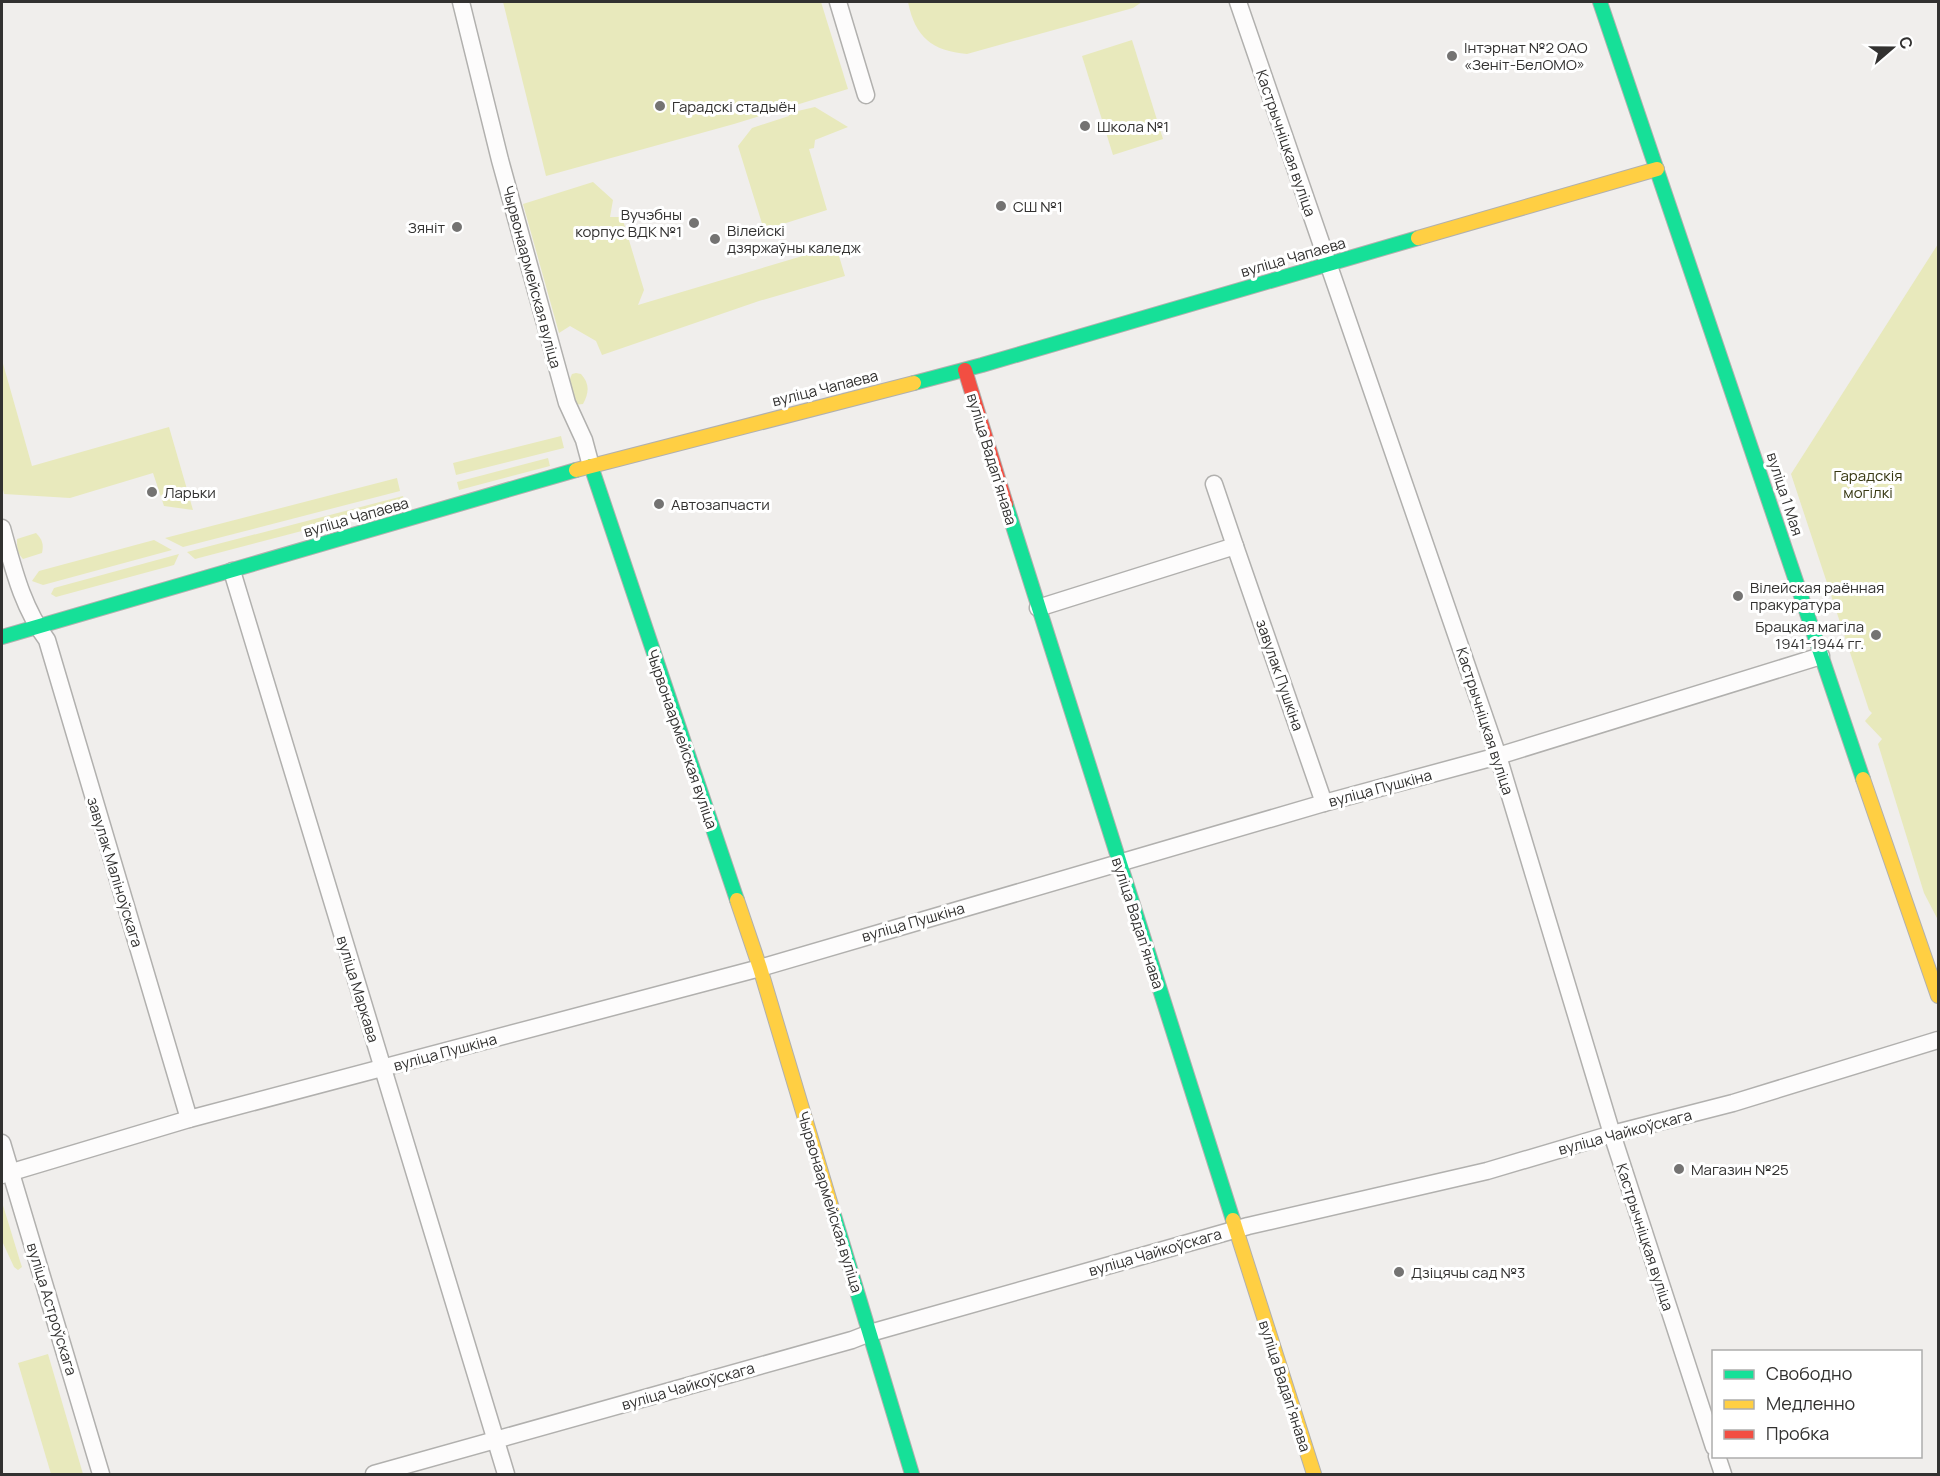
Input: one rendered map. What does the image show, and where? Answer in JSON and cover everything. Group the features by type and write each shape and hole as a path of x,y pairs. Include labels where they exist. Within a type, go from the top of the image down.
{"main road":[{"name":"вуліца 1 Мая","path":"1599,2 1938,996"},
{"name":"вуліца Чапаева","path":"2,637 591,466 965,370 1657,169"},
{"name":"вуліца Вадапʼянава","path":"965,370 1038,608 1314,1474"},
{"name":"Чырвонаармейская вуліца","path":"591,466 760,968 912,1474"}],"street":[{"name":"Чырвонаармейская вуліца","path":"461,2 500,160 567,403 584,440 591,466"},
{"path":"838,2 866,95"},
{"name":"Кастрычніцкая вуліца","path":"1238,2 1498,756 1612,1134 1712,1444"},
{"name":"завулак Пушкіна","path":"1214,484 1324,803"},
{"name":"завулак Маліноўскага","path":"2,528 21,595 36,627 46,640 189,1119"},
{"path":"1038,608 1235,546"},
{"name":"вуліца Маркава","path":"232,571 506,1474"},
{"name":"вуліца Пушкіна","path":"6,1173 189,1119 760,968 1324,803 1498,756 1821,656"},
{"name":"вуліца Чайкоўскага","path":"374,1474 1236,1229 1487,1171 1612,1134 1733,1103 1938,1040"},
{"name":"вуліца Астроўскага","path":"2,1143 6,1173 101,1474"},
{"path":"1718,1458 1723,1474"}],"green space":[{"name":"Гарадскі стадыён","path":"503,2 821,2 848,89 734,124 546,176"},
{"path":"908,2 1142,2 1133,8 967,54 944,50 927,40 915,24"},
{"path":"1132,40 1163,139 1113,155 1082,56"},
{"path":"815,107 848,127 815,140 814,148 809,149 827,210 764,230 738,146 752,128 789,116 789,113"},
{"path":"593,182 613,200 610,217 622,217 644,290 638,305 836,246 845,276 759,301 602,355 596,341 570,326 559,333 523,204"},
{"name":"Гарадскія могілкі","path":"1938,244 1938,920 1924,893 1878,744 1882,739 1865,721 1872,713 1869,710 1791,474"},
{"path":"2,360 32,466 169,427 193,510 164,506 153,473 70,498 4,494 2,485"},
{"path":"572,374 581,374 584,378 588,389 583,404 574,405 568,383"},
{"path":"561,436 564,448 456,475 453,463"},
{"path":"548,458 550,466 459,490 457,482"},
{"path":"397,478 400,491 183,547 165,538"},
{"path":"403,496 405,504 195,559 187,552"},
{"path":"36,533 42,542 42,553 23,559 18,552 17,539"},
{"path":"154,540 172,550 43,585 32,581 39,571"},
{"path":"179,554 174,565 56,597 51,594 54,588"},
{"path":"2,1202 22,1267 18,1270 14,1267 2,1241"},
{"path":"48,1354 83,1474 51,1474 18,1363"}],"traffic: fast":[{"path":"1600,2 1863,779"},
{"path":"914,383 1418,238"},
{"path":"591,466 737,900"},
{"path":"2,637 576,470"},
{"path":"1006,504 1233,1220"},
{"path":"833,1212 912,1474"}],"traffic: slow":[{"path":"1418,238 1657,169"},
{"path":"576,470 914,383"},
{"path":"1863,779 1938,996"},
{"path":"737,900 760,968 833,1212"},
{"path":"1233,1220 1314,1474"}],"traffic: jam":[{"path":"965,370 1006,504"}],"place":[{"name":"Інтэрнат №2 ОАО «Зеніт-БелОМО»","path":"1452,56"},
{"name":"Гарадскі стадыён","path":"660,106"},
{"name":"Школа №1","path":"1085,126"},
{"name":"СШ №1","path":"1001,206"},
{"name":"Вучэбны корпус ВДК №1","path":"694,223"},
{"name":"Зяніт","path":"457,227"},
{"name":"Вілейскі дзяржаўны каледж","path":"715,239"},
{"name":"Ларьки","path":"152,492"},
{"name":"Автозапчасти","path":"659,504"},
{"name":"Вілейская раённая пракуратура","path":"1738,596"},
{"name":"Брацкая магіла 1941-1944 гг.","path":"1876,635"},
{"name":"Магазин №25","path":"1679,1169"},
{"name":"Дзіцячы сад №3","path":"1399,1272"}]}
